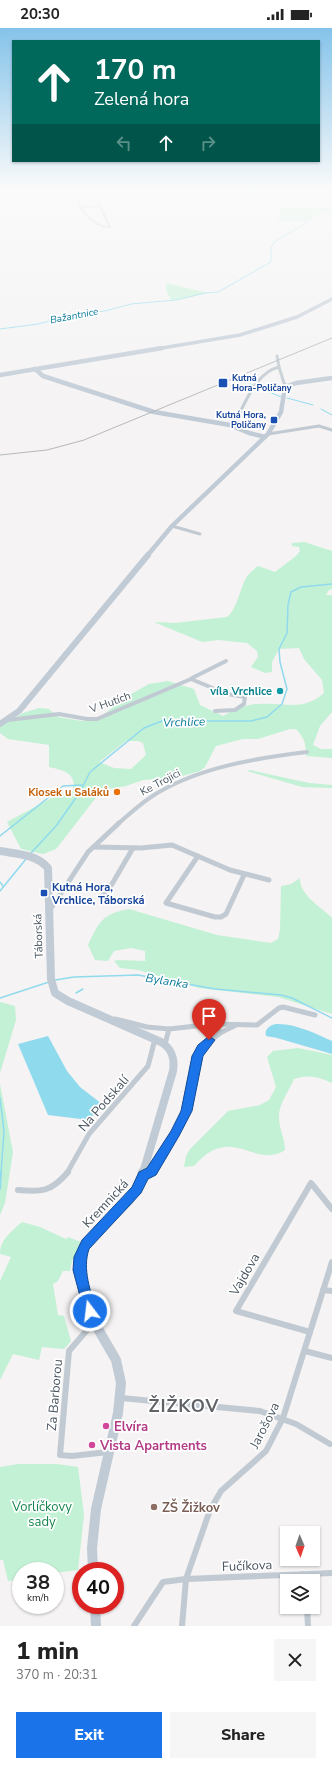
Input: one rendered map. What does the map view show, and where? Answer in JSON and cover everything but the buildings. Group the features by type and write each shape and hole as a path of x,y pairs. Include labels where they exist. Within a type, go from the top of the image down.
{"street":[{"path":"0,375 246,333 297,317 332,299"},
{"path":"277,356 284,383 287,386"},
{"path":"230,425 234,423 264,372 271,368 279,367"},
{"path":"35,369 43,376 154,412 230,425 249,433 266,435 319,426 332,430"},
{"path":"287,386 296,383 332,378"},
{"path":"0,724 8,720 19,711 172,526 266,435 280,416 287,386"},
{"path":"172,526 200,534"},
{"name":"V Hutích","path":"8,720 23,721 59,714 89,719 97,718 191,679 226,661"},
{"path":"191,679 227,694 245,697 244,704 240,708 215,711"},
{"name":"Ke Trojici","path":"48,913 58,900 88,852 136,808 151,797 171,786 210,771 265,756 307,752"},
{"path":"95,847 133,848 170,845 244,875 269,880"},
{"path":"102,898 133,848"},
{"name":"Táborská","path":"0,851 35,858 44,863 48,868 51,982 55,993 60,997 164,1044"},
{"path":"198,856 166,903 215,917 221,917 226,914 244,875"},
{"name":"Táborská","path":"110,1019 155,1028 168,1029 214,1024 257,1025 279,1008 283,1007 315,1015"},
{"path":"214,1024 220,1033"},
{"path":"144,1176 151,1172 187,1111 193,1085 194,1068 202,1048 220,1033 237,1024"},
{"path":"144,1176 173,1071 173,1054 164,1044 168,1029"},
{"name":"Na Podskalí","path":"18,1190 41,1192 60,1182 70,1170 88,1134 148,1066 155,1039"},
{"name":"Kremnická","path":"93,1562 92,1548 96,1509 121,1398 122,1383 118,1365 94,1322 83,1286 80,1270 80,1257 86,1244 134,1194 144,1176"},
{"name":"Vajdova","path":"310,1332 236,1311 311,1183 332,1209"},
{"name":"Jarošova","path":"182,1626 186,1579 210,1510 221,1492 259,1460 266,1451 284,1418 332,1262"},
{"path":"323,1290 332,1291"},
{"name":"Za Barborou","path":"94,1322 69,1351 60,1455 69,1457 108,1452"},
{"path":"305,1351 332,1358"},
{"path":"121,1398 248,1409 284,1418 307,1429 330,1444"},
{"name":"Fučíkova","path":"320,1575 332,1573"},
{"name":"Fučíkova","path":"186,1579 280,1578"},
{"path":"134,1626 163,1582 186,1579"},
{"path":"95,1614 96,1626"},
{"path":"307,1614 308,1626"}],"green space":[{"path":"166,283 208,293 183,299 171,300 166,290"},
{"path":"304,542 332,551 332,589 329,590 326,595 332,595 332,712 320,726 313,745 321,749 332,749 332,758 306,756 304,742 296,729 290,729 258,739 243,739 216,746 205,767 200,771 179,777 143,780 126,786 102,790 56,849 43,854 21,849 7,822 57,795 67,794 73,790 74,784 68,773 49,767 49,745 8,739 0,733 0,727 23,713 39,708 49,709 58,717 82,721 96,720 131,694 149,684 168,681 194,689 200,705 223,716 254,704 301,704 316,699 324,693 322,680 304,659 299,648 279,649 272,662 272,672 265,673 251,667 258,657 257,651 247,643 218,640 202,642 154,622 175,623 227,617 233,610 245,580 249,574 258,566 275,572 296,556 300,551 299,547 292,546 292,543","holes":["126,741 138,741 143,743 146,755 131,769 114,768 99,762"]},
{"path":"250,770 309,783 332,785 332,788 302,787 247,771"},
{"path":"300,878 303,890 307,895 332,918 332,1014 278,997 199,988 138,970 120,968 114,961 145,961 145,951 131,948 114,951 108,961 95,960 88,945 95,930 102,920 120,911 129,909 217,935 271,943 278,939 280,930 281,886 291,884"},
{"path":"0,1002 15,1006 16,1020 0,1073"},
{"path":"298,1048 332,1055 332,1083 314,1077 294,1079 282,1103 279,1113 279,1122 285,1150 274,1155 263,1155 231,1147 220,1148 208,1154 194,1166 184,1167 186,1156 190,1149 228,1111 260,1105 269,1100 276,1087 267,1057 273,1051"},
{"path":"0,1084 13,1152 5,1203 0,1215"},
{"path":"22,1222 40,1227 66,1239 68,1237 81,1242 72,1261 70,1271 63,1271 58,1281 53,1284 58,1315 64,1316 71,1341 64,1349 42,1347 39,1360 13,1354 0,1380 0,1281 11,1257 0,1254 4,1240"},
{"name":"Vorlíčkovy sady","path":"18,1464 57,1464 78,1467 84,1515 79,1562 72,1562 72,1571 64,1572 64,1562 12,1562 12,1580 8,1581 3,1560 0,1560 0,1467"}],"water":[{"path":"276,1024 297,1027 332,1041 332,1054 266,1036 266,1031 268,1028"},
{"path":"48,1036 67,1071 80,1087 102,1104 89,1120 48,1115 18,1044"}],"waterway":[{"name":"Bažantnice","path":"0,329 38,324 73,315 105,311 131,304 176,300 205,293 218,292 268,264"},
{"path":"250,384 281,397"},
{"path":"287,398 313,405"},
{"path":"321,409 332,415"},
{"name":"Vrchlice","path":"31,853 56,826 80,792 90,772 144,728 162,721 251,721 267,717 282,704 287,689 280,662 279,649 287,633 288,605 291,592 301,587 332,584"},
{"path":"0,836 63,786 82,785"},
{"name":"Vrchlice","path":"0,891 26,859"},
{"name":"Vrchlice","path":"0,882 3,886"},
{"name":"Bylanka","path":"55,980 74,977 138,975 215,989 281,995 292,998 332,1018"},
{"name":"Bylanka","path":"0,998 49,982"},
{"path":"76,993 83,989"},
{"name":"Vrchlice","path":"0,1098 4,1131 1,1173"},
{"name":"Vrchlice","path":"0,1189 1,1172"}],"railway":[{"path":"0,455 47,450 84,440 332,338"}],"place":[{"name":"Kutná Hora-Poličany","path":"223,383"},
{"name":"Kutná Hora, Poličany","path":"274,420"},
{"name":"víla Vrchlice","path":"280,691"},
{"name":"Kiosek u Saláků","path":"117,792"},
{"name":"Kutná Hora, Vrchlice, Táborská","path":"44,893"},
{"name":"Elvíra","path":"106,1426"},
{"name":"Vista Apartments","path":"92,1445"},
{"name":"ZŠ Žižkov","path":"154,1507"}],"district":[{"name":"ŽIŽKOV","path":"184,1406"}],"route":[{"path":"90,1311 80,1270 80,1257 83,1249 86,1244 130,1199 137,1190 144,1176 151,1172 175,1133 187,1111 193,1085 194,1068 198,1056 202,1048 209,1040"}]}
